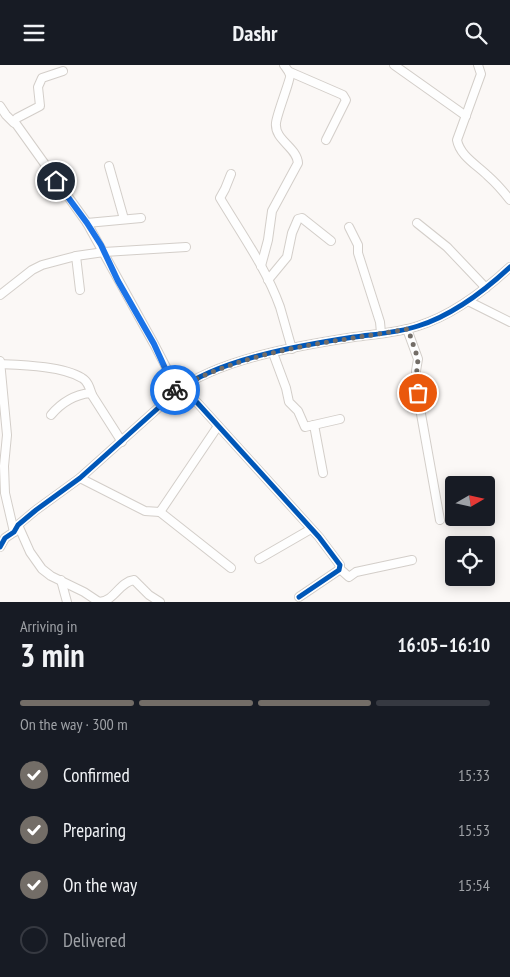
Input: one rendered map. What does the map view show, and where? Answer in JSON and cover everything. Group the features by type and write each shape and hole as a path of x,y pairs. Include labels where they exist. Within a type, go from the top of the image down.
{"street":[{"path":"284,65 290,73 343,95 346,100 326,140"},
{"path":"394,65 466,116"},
{"path":"478,65 481,74 457,140 458,145 466,156 486,173 510,199"},
{"path":"14,123 14,119 40,106 38,87 42,78 63,71"},
{"path":"261,266 268,240 272,211 298,163 297,157 278,134 275,126 280,105 290,79 290,73"},
{"path":"0,106 87,223 154,344 176,392"},
{"path":"109,166 124,219"},
{"path":"231,174 220,197 268,280 279,307 292,349"},
{"path":"87,223 141,218"},
{"path":"268,280 284,263 287,257 292,233 298,219 302,218 331,241"},
{"path":"417,223 447,247 486,288"},
{"path":"349,227 358,245 358,253 380,322 381,333"},
{"path":"0,295 42,265 76,256 104,252 186,247"},
{"path":"76,256 80,290"},
{"path":"0,547 5,538 14,532 18,525 80,478 183,387 215,371 258,356 408,329 438,318 468,301 510,267"},
{"path":"468,301 510,323"},
{"path":"408,329 418,359 416,386 440,520"},
{"path":"273,353 289,402 298,411 305,427 340,419"},
{"path":"14,532 5,493 4,466 7,435 0,363 54,369 83,378 122,441"},
{"path":"183,387 311,529 348,577 356,572 412,560"},
{"path":"51,415 63,402 72,397 86,393 92,395"},
{"path":"314,425 323,473"},
{"path":"160,511 218,426"},
{"path":"80,478 145,511 160,511 231,569"},
{"path":"18,525 30,552 37,564 46,573 84,592 96,601 109,600 128,582 134,580 160,602"},
{"path":"259,559 311,529"},
{"path":"299,597 340,569"},
{"path":"61,580 67,602"}],"cycle path":[{"path":"0,547 5,538 14,532 18,525 80,478 176,392 193,380 237,362 261,355 310,344 394,332 418,326 443,316 467,302 510,267"},
{"path":"183,387 319,537 340,565 339,570 299,597"}],"way so far":[{"path":"175,390 176,392 192,381 215,371 258,356 340,339 408,329 417,352 416,379 418,393"}],"route":[{"path":"56,181 101,245 118,281 167,369 175,390"}]}
